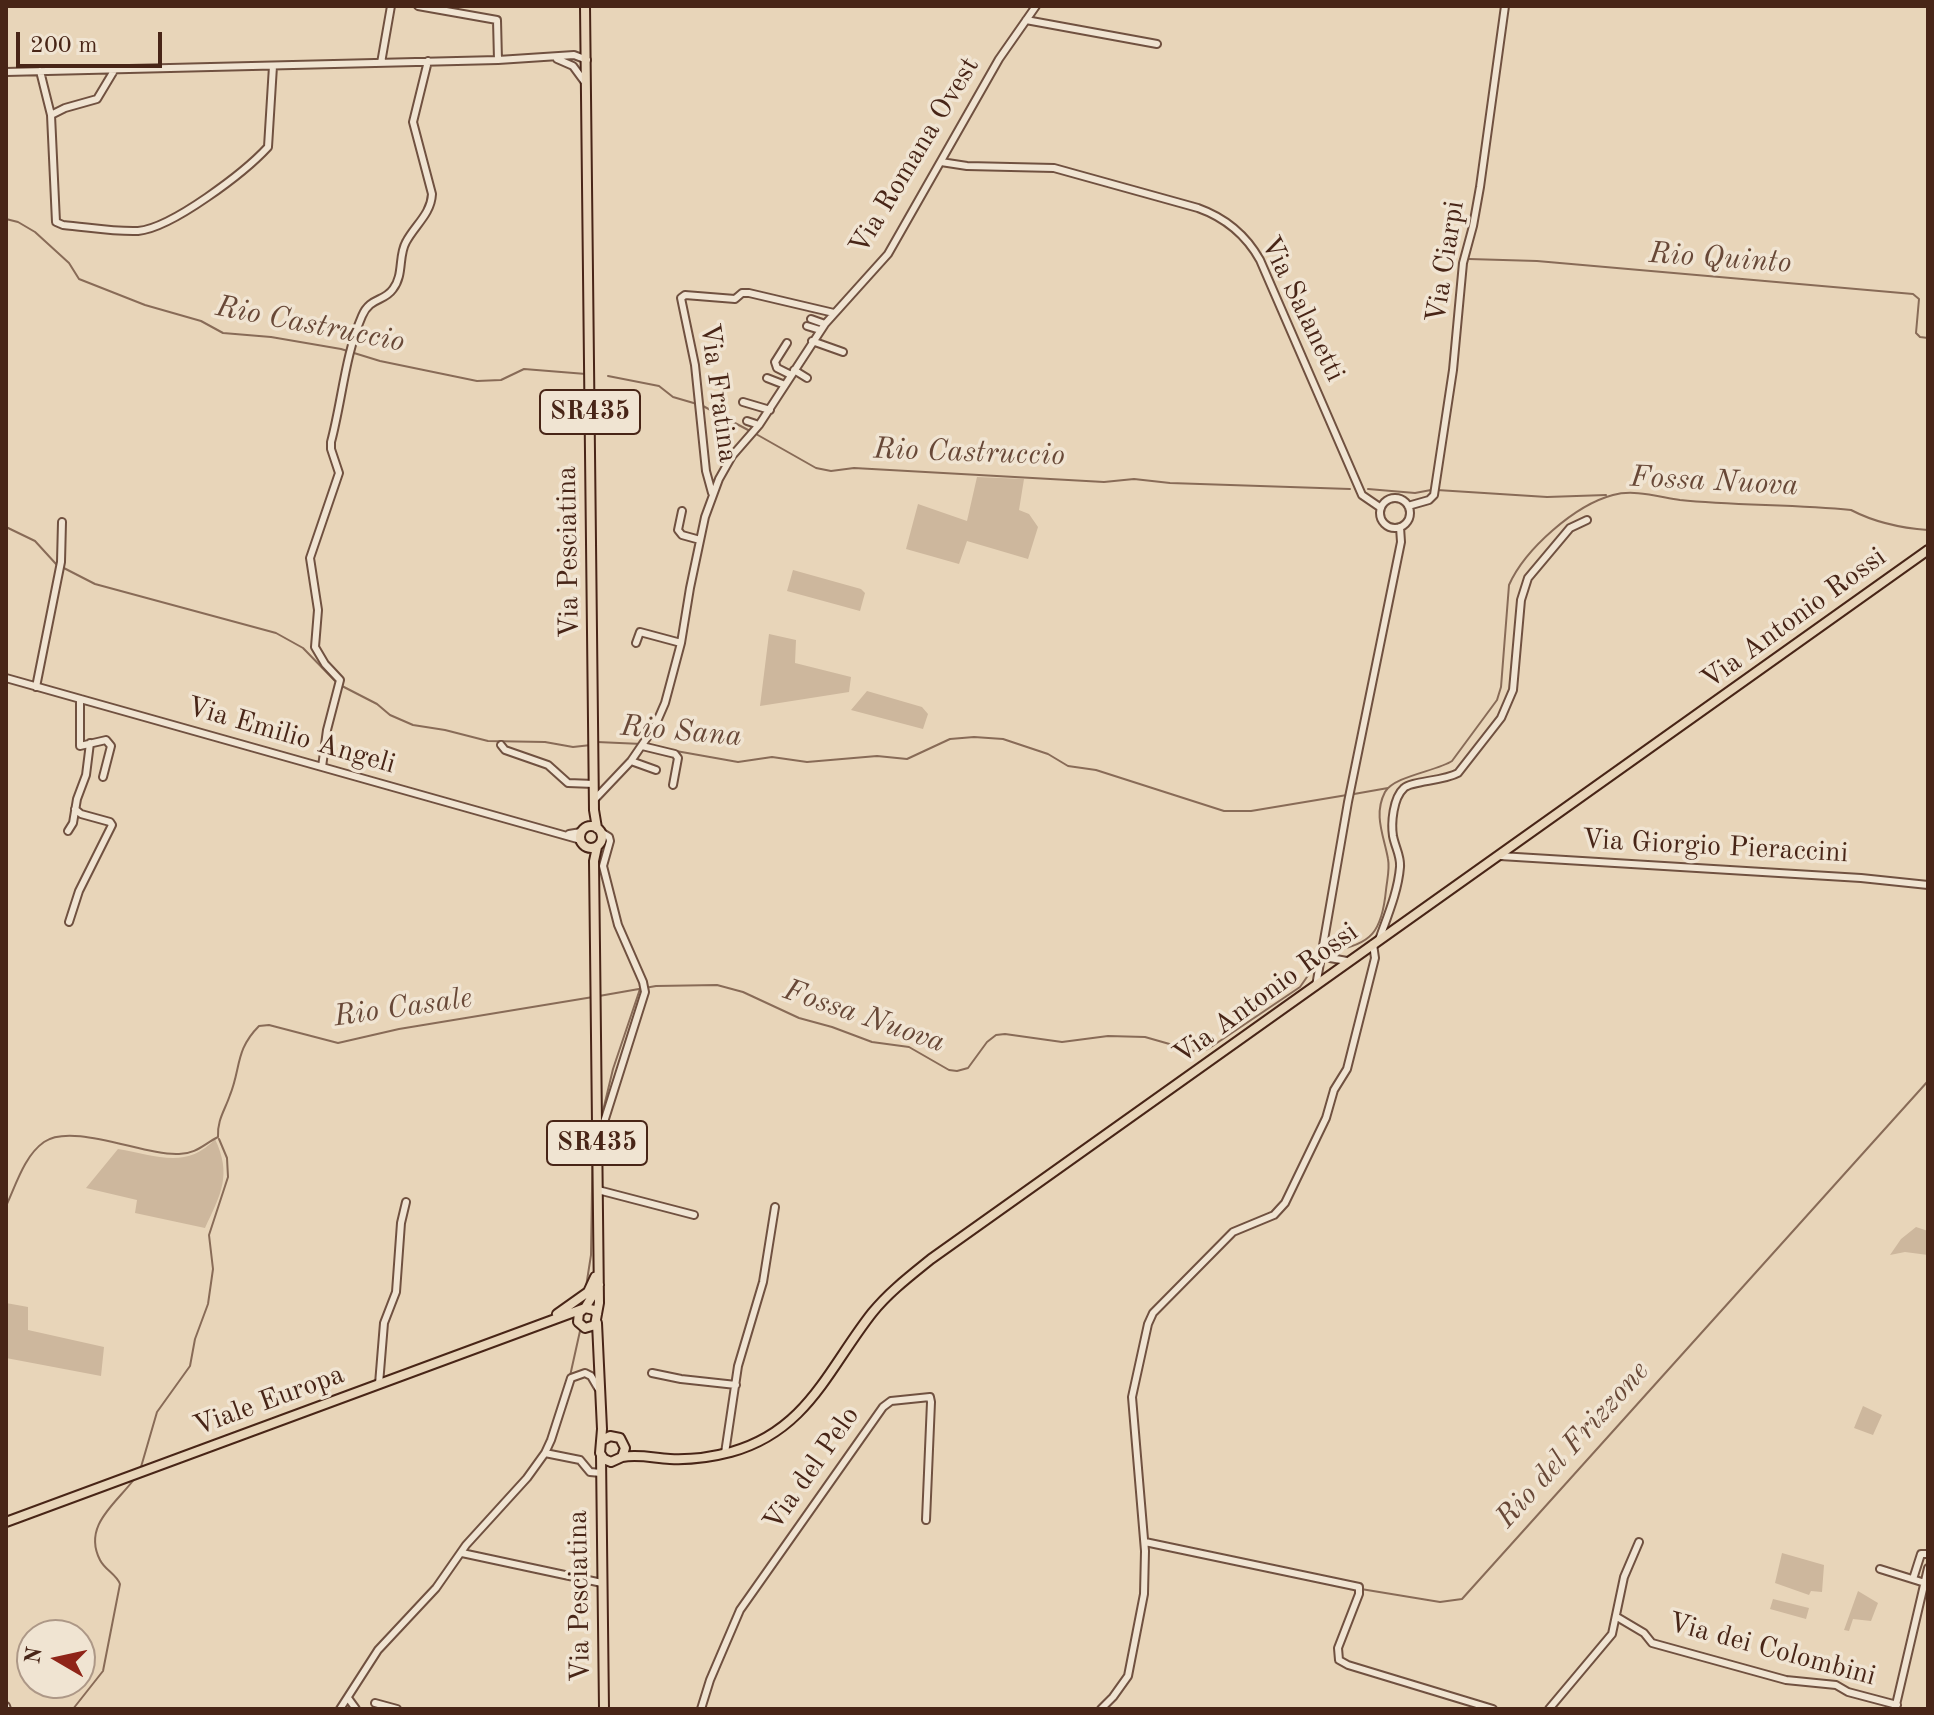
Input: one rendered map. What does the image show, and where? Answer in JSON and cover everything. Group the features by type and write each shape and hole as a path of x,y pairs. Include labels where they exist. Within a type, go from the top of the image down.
{"main road":[{"name":"Via Pesciatina","path":"585,6 594,805 599,830 599,846 594,861 599,1285 597,1354 603,1440 599,1449 604,1709"},
{"name":"Via Antonio Rossi","path":"645,1455 682,1459 725,1453 768,1437 801,1411 826,1382 878,1306 931,1259 1928,550"},
{"name":"Via Pesciatina","path":"594,805 583,833 599,846"},
{"path":"583,833 599,830"},
{"name":"Viale Europa","path":"547,1321 588,1292 594,1282 598,1256"},
{"path":"585,1308 594,1310 597,1319 593,1327 582,1326 579,1313 599,1285"},
{"name":"Viale Europa","path":"6,1522 585,1308"},
{"name":"Viale Europa","path":"547,1321 566,1321 582,1326"},
{"name":"Via Pesciatina","path":"582,1326 597,1354"},
{"name":"Via Pesciatina","path":"601,1477 618,1459 624,1444 614,1436 602,1414"},
{"path":"603,1440 614,1436"},
{"path":"624,1444 645,1455"},
{"path":"601,1456 607,1461 645,1455"}],"street":[{"path":"381,63 391,6"},
{"path":"418,6 497,20 498,60"},
{"name":"Via Romana Ovest","path":"712,493 732,456 770,410 812,341 888,254 999,59 1036,6"},
{"name":"Via Ciarpi","path":"1408,506 1429,500 1435,490 1453,370 1463,263 1480,187 1505,6"},
{"path":"1026,20 1157,44"},
{"path":"574,55 586,33"},
{"path":"6,72 498,60 574,55 587,60"},
{"path":"553,58 573,66 587,86"},
{"path":"573,66 587,60"},
{"path":"322,767 327,730 339,683 315,647 318,610 310,558 339,473 331,442 360,320 369,304 393,290 406,241 431,204 432,194 413,122 428,61"},
{"path":"40,71 51,115 56,222 144,230 215,193 268,147 273,66"},
{"path":"51,115 97,99 115,69"},
{"name":"Via Salanetti","path":"941,162 967,166 1054,168 1214,213 1232,226 1251,243 1260,260 1362,495 1369,503 1381,508"},
{"name":"Via Fratina","path":"712,493 706,471 689,329 681,298 685,295 735,299 742,293 749,293 834,313"},
{"path":"809,322 823,327"},
{"path":"812,341 843,352"},
{"path":"787,343 775,362 777,368 807,378"},
{"path":"767,378 785,385"},
{"path":"768,394 778,397"},
{"path":"743,402 770,410"},
{"path":"747,421 755,431"},
{"path":"594,805 643,744 665,703 681,643 712,493"},
{"path":"1396,498 1408,506 1408,520 1400,527 1391,527 1383,522 1381,508 1387,500 1396,498"},
{"path":"682,511 678,530 682,535 700,540"},
{"path":"1101,1709 1128,1676 1144,1594 1145,1542 1132,1397 1148,1324 1153,1313 1233,1232 1274,1215 1285,1203 1326,1118 1334,1090 1347,1069 1375,958 1376,942 1398,880 1401,863 1393,826 1398,797 1409,785 1448,779 1458,773 1501,718 1513,690 1521,600 1528,578 1570,528 1587,520"},
{"path":"36,687 60,565 62,522"},
{"path":"1315,988 1351,785 1401,542 1400,527"},
{"path":"636,643 640,632 681,643"},
{"name":"Via Emilio Angeli","path":"6,678 565,834 583,833"},
{"path":"80,699 80,746 109,741 111,746 103,777"},
{"path":"68,831 86,775 90,743"},
{"path":"643,744 675,754 678,758 673,785"},
{"path":"501,745 505,750 548,765 568,783 594,784"},
{"path":"631,761 656,770"},
{"path":"69,922 79,891 112,825 75,809"},
{"path":"597,1128 604,1122 644,989 613,910 599,846"},
{"name":"Via Giorgio Pieraccini","path":"1500,856 1861,878 1928,885"},
{"path":"1322,942 1334,974"},
{"path":"1330,958 1351,961"},
{"path":"1321,964 1334,974"},
{"path":"598,1190 694,1215"},
{"path":"379,1384 384,1323 396,1292 401,1223 406,1202"},
{"path":"725,1453 743,1344 763,1282 775,1207"},
{"path":"340,1709 378,1650 436,1588 545,1453 571,1378 585,1373 591,1376 598,1388"},
{"path":"652,1373 736,1385"},
{"name":"Via del Pelo","path":"701,1709 740,1610 883,1407 891,1401 930,1397 926,1520"},
{"path":"545,1453 580,1460 590,1472 601,1477"},
{"path":"1145,1542 1360,1590 1338,1648 1339,1660 1493,1709"},
{"path":"1549,1709 1608,1641 1617,1617 1624,1577 1639,1542"},
{"path":"462,1553 602,1583"},
{"path":"1913,1579 1921,1554 1928,1554"},
{"path":"1896,1707 1928,1568"},
{"path":"1880,1569 1925,1583"},
{"name":"Via dei Colombini","path":"1617,1617 1644,1633 1652,1643 1786,1680 1836,1685 1848,1692 1896,1707"},
{"path":"348,1698 356,1709"},
{"path":"375,1703 397,1709"}],"shaded area":[{"path":"977,477 1024,479 1019,510 1029,514 1038,527 1028,559 967,541 959,564 906,549 918,504 967,521"},
{"path":"793,570 861,589 865,593 860,611 787,591"},
{"path":"769,634 796,640 795,663 851,677 849,692 760,706"},
{"path":"867,691 922,707 928,714 923,729 851,710"},
{"path":"215,1139 224,1174 220,1194 205,1228 135,1213 137,1200 86,1188 118,1149 158,1157 182,1157 204,1149"},
{"path":"1916,1227 1928,1231 1928,1255 1905,1252 1890,1255 1901,1239"},
{"path":"6,1303 28,1307 28,1330 104,1347 101,1376 6,1358"},
{"path":"1863,1406 1882,1415 1873,1435 1854,1428"},
{"path":"1782,1553 1824,1565 1822,1592 1811,1591 1809,1595 1775,1583"},
{"path":"1858,1591 1878,1603 1871,1621 1853,1619 1849,1631 1844,1630"},
{"path":"1773,1599 1809,1608 1806,1619 1770,1609"}],"waterway":[{"name":"Rio Castruccio","path":"6,219 35,232 69,263 79,279 145,305 201,321 223,333 271,337 341,349 380,361 477,381 501,380 524,369 586,374"},
{"name":"Rio Quinto","path":"1469,259 1537,261 1913,294 1919,299 1916,333 1928,338"},
{"name":"Rio Castruccio","path":"608,376 659,386 673,397 697,404"},
{"name":"Rio Castruccio","path":"703,406 750,431"},
{"name":"Rio Castruccio","path":"756,434 816,468 831,471 854,468 1104,482 1134,479 1350,489"},
{"name":"Rio Castruccio","path":"1368,489 1415,493 1431,490"},
{"name":"Rio Castruccio","path":"1437,490 1547,497 1606,495"},
{"name":"Fossa Nuova","path":"1331,951 1356,945 1378,926 1389,867 1380,817 1385,792 1397,782 1452,761 1497,700 1501,687 1509,585 1539,543 1568,518 1598,500 1629,493 1701,502 1851,510 1888,524 1928,530"},
{"name":"Rio Sana","path":"6,527 35,541 56,564 95,584 276,633 303,648 337,683"},
{"name":"Rio Sana","path":"342,686 413,725 488,741 545,742 573,747 591,745"},
{"name":"Rio Sana","path":"676,751 738,762 772,757 807,762 877,756 907,759 950,739 974,737 1003,739 1048,754 1068,766 1096,770 1224,811 1251,811 1347,795"},
{"name":"Rio Sana","path":"597,742 642,744"},
{"name":"Rio Sana","path":"1354,794 1388,788"},
{"name":"Fossa Nuova","path":"599,996 656,986 717,985 743,992 799,1018 872,1042 909,1047 949,1070 957,1071 968,1068 996,1035 1005,1034 1062,1042 1108,1036 1145,1037 1194,1051 1208,1049 1300,987 1316,964"},
{"path":"601,1119 613,1069 640,989"},
{"name":"Rio Casale","path":"6,1206 31,1155 44,1142 56,1137 90,1138 179,1154 195,1150 218,1137 220,1120 242,1051 259,1026 269,1025 338,1043 399,1029 593,997"},
{"name":"Rio del Frizzone","path":"1361,1589 1440,1602 1462,1599 1928,1081"},
{"path":"586,1287 591,1255 593,1124"},
{"path":"141,1467 157,1412 190,1366 195,1339 208,1304 213,1269 209,1235 228,1177 227,1158 219,1139"},
{"path":"570,1376 580,1331"},
{"path":"73,1709 103,1671 120,1584 100,1560 95,1536 104,1515 135,1478"},
{"path":"472,1534 519,1482"}]}
